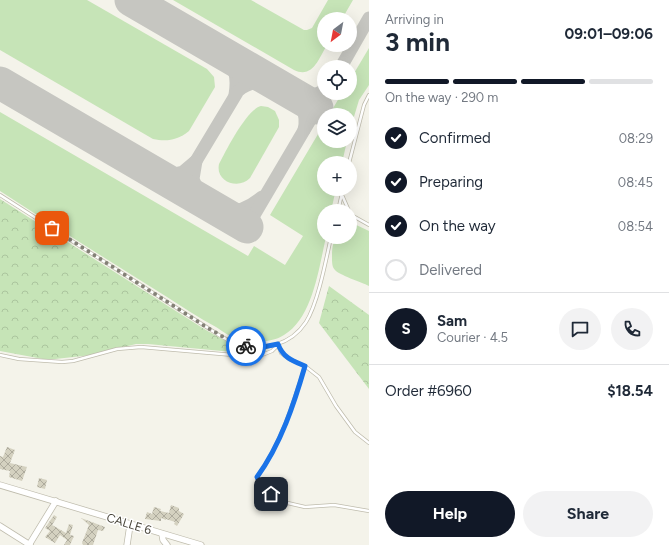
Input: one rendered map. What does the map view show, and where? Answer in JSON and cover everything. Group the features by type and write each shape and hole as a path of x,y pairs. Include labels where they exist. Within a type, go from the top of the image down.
{"street":[{"name":"CALLE 6","path":"0,485 201,545"},
{"path":"0,526 29,545 56,501"},
{"path":"126,545 130,525"},
{"path":"162,534 163,540 167,545"}],"lane":[{"path":"351,156 364,106 369,95"},
{"path":"0,195 225,338 237,344 250,347 263,347 278,344 290,338 299,331 306,322 316,297 329,244"},
{"path":"357,219 369,225"},
{"path":"0,354 19,359 62,362 73,361 117,349 141,347 257,357 272,351 278,344"},
{"path":"278,344 281,352 289,359 305,366 319,377 336,406 354,432 369,443"},
{"path":"305,366 293,404 279,438 266,465 257,477 262,487 279,502 305,507 334,505 369,511"}],"green space":[{"path":"0,0 87,0 207,69 214,77 215,87 189,131 172,140 153,139 0,50"},
{"path":"173,0 251,0 304,30 312,28 317,19 317,52 323,52 319,60 317,60 315,66 311,69 306,72 294,70"},
{"path":"328,0 353,0 346,12 321,12"},
{"path":"369,48 369,85 359,100 357,108 333,108 338,100 357,100 357,68"},
{"path":"261,106 268,107 275,111 279,120 279,127 250,178 245,182 234,184 224,180 219,170 219,164 243,122 255,109"},
{"path":"0,112 248,256 254,246 285,265 303,236 270,215 317,136 317,148 345,148 344,156 317,156 317,196 334,196 333,204 317,204 317,244 324,244 317,277 308,304 302,317 294,327 278,338 266,341 240,339 229,335 104,258 0,191"},
{"path":"0,199 201,327 239,346 266,349 264,352 256,354 136,344 92,355 55,359 43,359 0,351"},
{"path":"357,225 369,231 369,286 335,270 332,261 333,245 357,244"},
{"path":"329,286 369,315 369,389 319,323"}],"building":[{"path":"7,447 15,450 10,463 27,467 22,481 9,477 10,471 0,469 0,456 3,457"},
{"path":"39,478 47,480 45,489 37,487"},
{"path":"171,505 179,508 179,511 184,514 177,526 174,524 175,522 166,519 161,518 161,521 145,519 147,512 152,514 154,507 161,509 160,511 169,513"},
{"path":"54,515 57,517 52,525 66,533 69,524 73,525 70,535 74,536 70,545 64,545 67,540 60,535 55,543 45,537 50,531 45,528"},
{"path":"81,518 105,527 103,531 98,530 93,545 83,545 82,543 89,525"}],"taxiway":[{"path":"345,60 369,18"},
{"path":"222,53 233,67 236,77 235,95"},
{"path":"196,161 238,91 246,85 255,82 275,84"},
{"path":"288,92 300,103 305,118 304,130"},
{"path":"288,92 302,95 317,94"},
{"path":"247,227 322,100"},
{"path":"161,177 183,172 196,161 193,179 202,201"},
{"path":"222,212 243,209 262,197"}],"runway":[{"path":"131,0 317,108"},
{"path":"0,83 247,227"}],"way so far":[{"path":"52,228 208,328 237,344 246,346"}],"route":[{"path":"246,346 263,347 278,344 281,352 289,359 305,366 293,404 273,451 266,465 257,477 262,487 271,494"}]}
